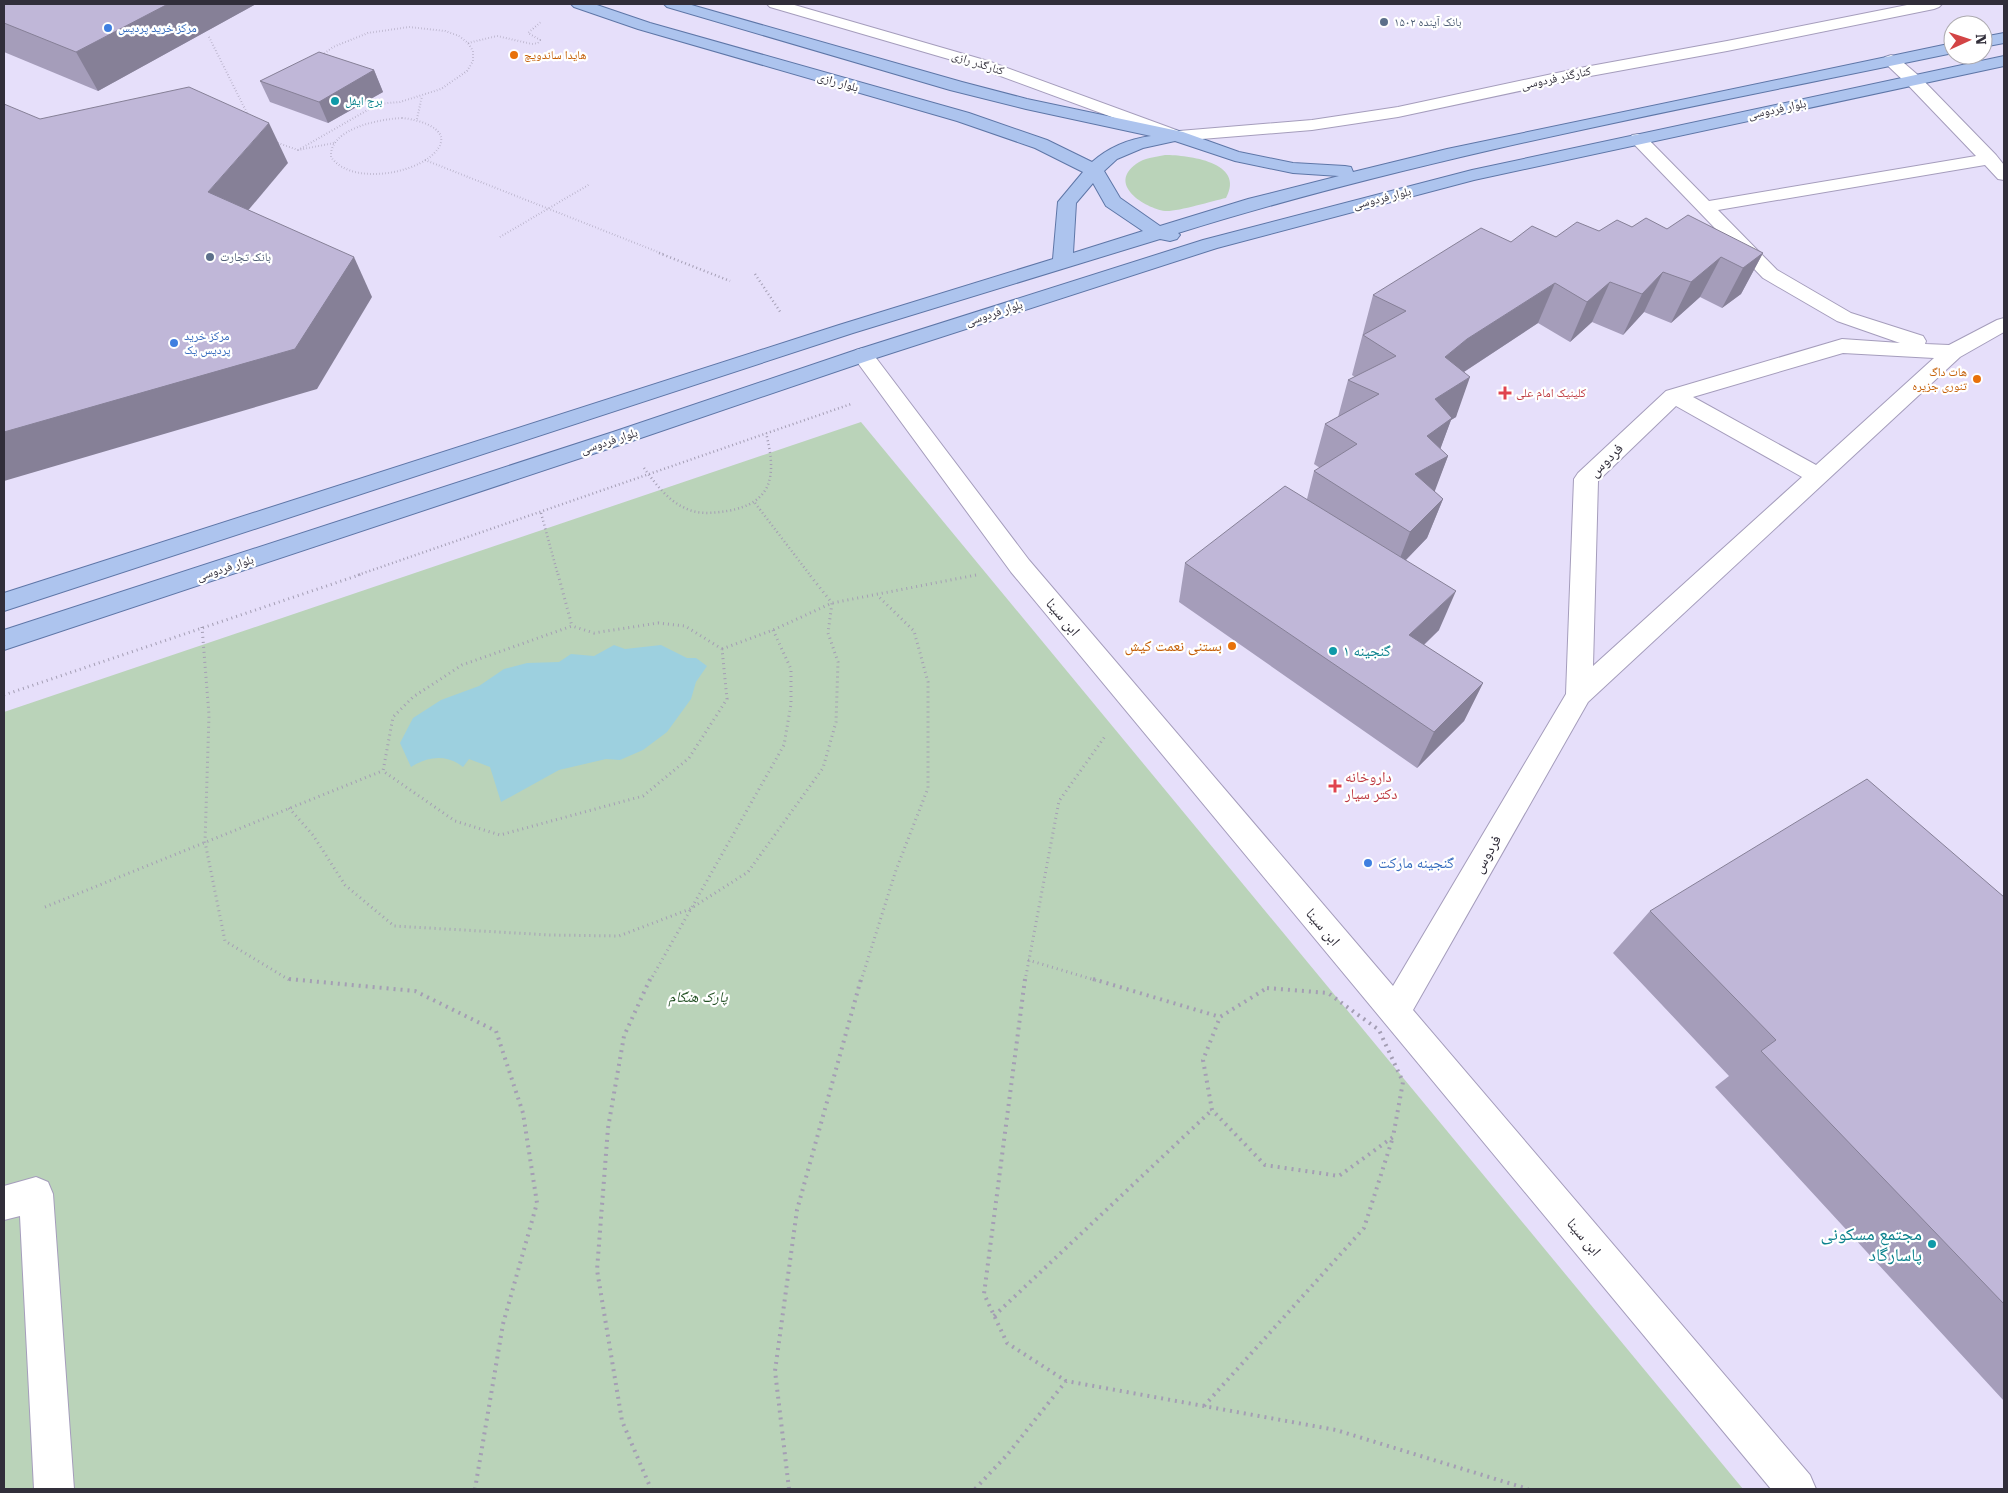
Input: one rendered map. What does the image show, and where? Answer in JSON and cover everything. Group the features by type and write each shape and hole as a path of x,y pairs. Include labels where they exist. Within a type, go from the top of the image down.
{"main road":[{"name":"بلوار رازی","path":"579,4 644,26 963,117 1041,144 1094,170"},
{"name":"بلوار رازی","path":"672,4 956,86 1026,104 1177,136 1235,156 1293,168 1369,173"},
{"name":"بلوار فردوسی","path":"4,602 846,329 1156,232 1254,190 1369,173 1446,154 1943,50"},
{"name":"بلوار فردوسی","path":"4,640 621,437 863,355 1210,244 1472,175 2004,61"},
{"path":"963,117 1026,104"},
{"path":"1063,262 1067,202 1094,170 1111,155 1139,143 1177,136"},
{"path":"1235,156 1254,190 1255,231"},
{"path":"1094,170 1113,202 1156,232 1210,244"},
{"path":"846,329 863,355"}],"street":[{"name":"کنارگذر رازی","path":"775,4 982,64 1177,136"},
{"name":"کنارگذر فردوسی","path":"1177,136 1312,125 1398,112 1584,72 1727,46 1934,4"},
{"path":"1891,60 1913,80 2004,175"},
{"path":"1638,139 1770,274 1844,317 1953,352"},
{"path":"1705,207 1990,159"},
{"name":"فردوس","path":"1395,1012 1579,695 1953,352 2004,324"},
{"name":"فردوس","path":"1579,695 1586,479 1674,396 1842,346 1953,352"},
{"name":"ابن سینا","path":"863,355 1020,566 1796,1489"},
{"path":"1674,396 1818,476"},
{"path":"4,1203 36,1194 54,1489"}],"path":[{"path":"468,43 497,36 532,44 538,43 540,40 528,33 542,22"},
{"path":"298,150 378,104 422,96 441,89 467,71 473,61 473,51 468,43 459,36 445,31 409,27 389,29 349,40 333,47 316,61"},
{"path":"209,37 250,119"},
{"path":"416,119 422,96"},
{"path":"402,118 416,119 428,123 437,128 441,136 440,144 435,152 424,160 395,171 362,174 343,169 331,160 330,152 334,143 343,135 370,122 402,118"},
{"path":"274,142 298,150 334,143"},
{"path":"424,160 730,281"},
{"path":"500,237 590,184"},
{"path":"4,695 890,391"},
{"path":"621,437 661,491 685,508 707,514 736,511 755,503 766,492 773,476 771,450 766,434"},
{"path":"289,808 313,836 345,885 394,926 550,935 619,936 690,909 748,872 823,768 836,722 838,662 828,634 832,602 755,503"},
{"path":"541,512 572,626"},
{"path":"722,650 772,630 832,602 877,595 1020,566"},
{"path":"789,1489 775,1372 798,1210 866,962 896,870 928,788 928,682 914,631 877,595"},
{"path":"382,770 393,718 413,697 462,665 572,626 594,633 658,624 685,626 722,650"},
{"path":"202,627 209,715 205,842 224,940 292,981 415,991 496,1031 523,1113 537,1203 503,1324 475,1489"},
{"path":"651,1489 622,1421 597,1270 608,1128 624,1036 652,976 784,745 791,704 791,670 772,630"},
{"path":"382,770 455,821 500,834 643,796 689,758 727,699 722,650"},
{"path":"1132,699 1059,801 1028,960 984,1294 1007,1343 1066,1381 1336,1430 1528,1489"},
{"path":"45,907 382,770"},
{"path":"1028,960 1220,1017"},
{"path":"1204,1406 1364,1228 1393,1137 1403,1082 1379,1030 1328,992 1267,988 1220,1017 1203,1060 1212,1110 1265,1165 1339,1176 1393,1137"},
{"path":"994,1316 1212,1110"},
{"path":"975,1489 1007,1455 1066,1381"}],"green space":[{"path":"1165,155 1200,159 1222,169 1228,176 1230,186 1226,198 1170,211 1157,209 1139,200 1127,187 1125,180 1128,172 1142,160"},
{"name":"پارک هنگام","path":"861,422 1743,1489 4,1489 4,712"}],"shaded area":[{"path":"614,645 625,649 661,645 687,658 696,658 707,666 696,682 691,699 667,732 643,750 620,760 606,759 559,770 501,802 490,767 469,759 463,767 451,760 437,758 417,763 411,767 400,743 413,718 441,700 479,686 504,669 527,663 559,662 571,654 594,656"}],"building":[{"path":"4,4 168,4 76,52 4,23"},
{"path":"319,52 374,70 319,102 260,81"},
{"name":"مرکز خرید پردیس یک","path":"189,87 269,123 208,192 354,257 295,349 4,432 4,104 40,119"},
{"path":"1688,215 1763,253 1743,268 1721,257 1691,282 1663,272 1642,294 1610,282 1587,302 1555,283 1467,339 1445,357 1470,377 1435,399 1452,418 1427,436 1448,456 1415,474 1443,499 1410,532 1314,471 1357,444 1325,424 1379,394 1348,380 1396,356 1363,335 1406,311 1373,295 1481,228 1511,242 1532,226 1556,237 1577,222 1599,231 1617,220 1632,227 1646,218 1667,229"},
{"path":"1285,486 1456,591 1409,635 1483,683 1434,732 1185,563"},
{"name":"مجتمع مسکونی پاسارگاد","path":"1867,779 2004,897 2004,1304 1761,1051 1776,1040 1650,911"}],"place":[{"name":"بانک آینده ۱۵۰۲","path":"1384,22"},
{"name":"مرکز خرید پردیس","path":"108,28"},
{"name":"هایدا ساندویچ","path":"514,55"},
{"name":"برج ایفل","path":"335,101"},
{"name":"بانک تجارت","path":"210,257"},
{"name":"مرکز خرید پردیس یک","path":"174,343"},
{"name":"هات داگ تنورى جزيره","path":"1977,379"},
{"name":"کلینیک امام علی","path":"1505,393"},
{"name":"بستنی نعمت کیش","path":"1232,646"},
{"name":"گنجینه ۱","path":"1333,651"},
{"name":"داروخانه دکتر سیار","path":"1335,786"},
{"name":"گنجینه مارکت","path":"1368,863"},
{"name":"مجتمع مسکونی پاسارگاد","path":"1932,1244"}]}
